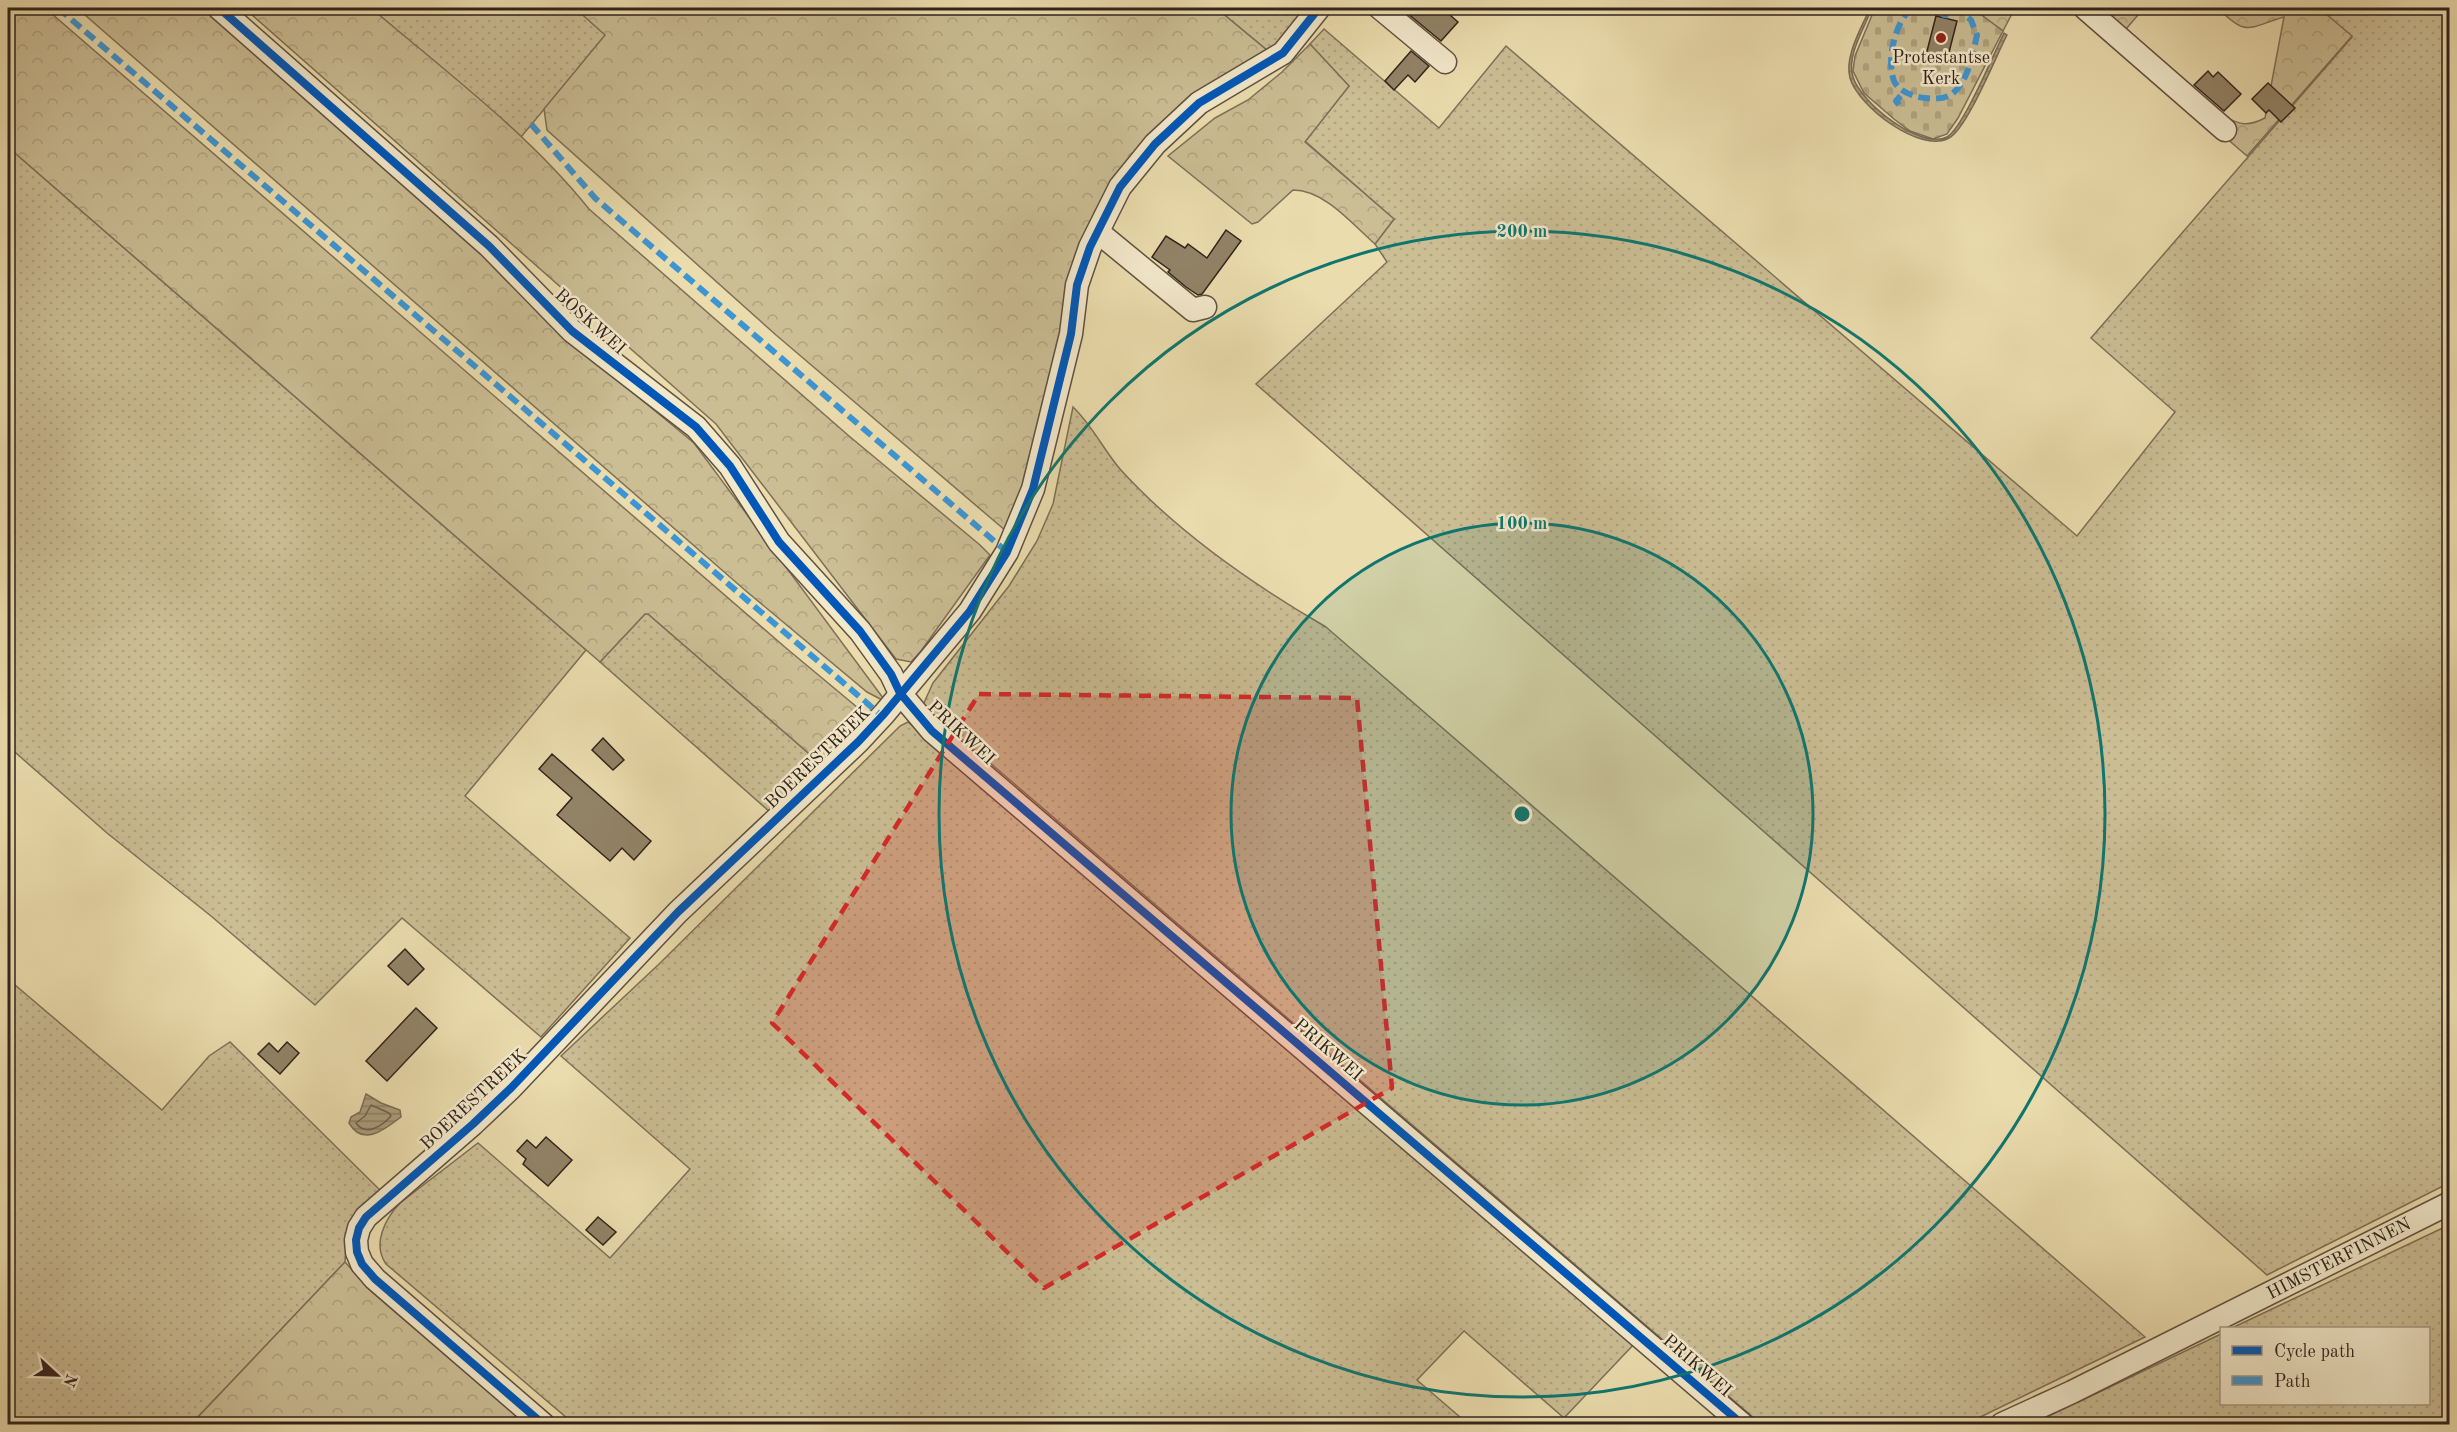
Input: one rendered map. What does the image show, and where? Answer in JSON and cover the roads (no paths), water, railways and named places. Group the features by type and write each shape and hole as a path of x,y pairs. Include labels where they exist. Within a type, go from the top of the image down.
{"street":[{"name":"BOSKWEI","path":"219,8 489,246 572,331 696,427 730,466 779,542 860,631 891,674 900,693"},
{"name":"BOERESTREEK","path":"543,1425 375,1279 362,1264 357,1252 356,1240 359,1228 377,1205 473,1124 537,1063 663,928 858,742 970,610 1007,552 1033,489 1071,334 1077,285 1098,232 1120,187 1155,144 1199,103 1282,53 1319,8"},
{"path":"1380,8 1445,62"},
{"path":"2085,8 2225,130"},
{"path":"1098,232 1193,310 1205,307"},
{"name":"PRIKWEI","path":"900,693 932,731 1742,1425"},
{"name":"HIMSTERFINNEN","path":"2002,1425 2083,1387 2450,1203"}],"water":[{"path":"1870,8 1872,8 1854,51 1853,77 1858,88 1879,111 1893,122 1922,137 1936,139 1947,137 1954,131 2004,33 2007,35 1972,107 1956,132 1949,138 1937,141 1922,139 1907,133 1877,114 1855,89 1850,78 1849,60"},
{"path":"366,1094 400,1110 401,1117 374,1134 361,1134 349,1123 351,1117 360,1112"}],"place":[{"name":"Protestantse Kerk","path":"1941,38"}]}
